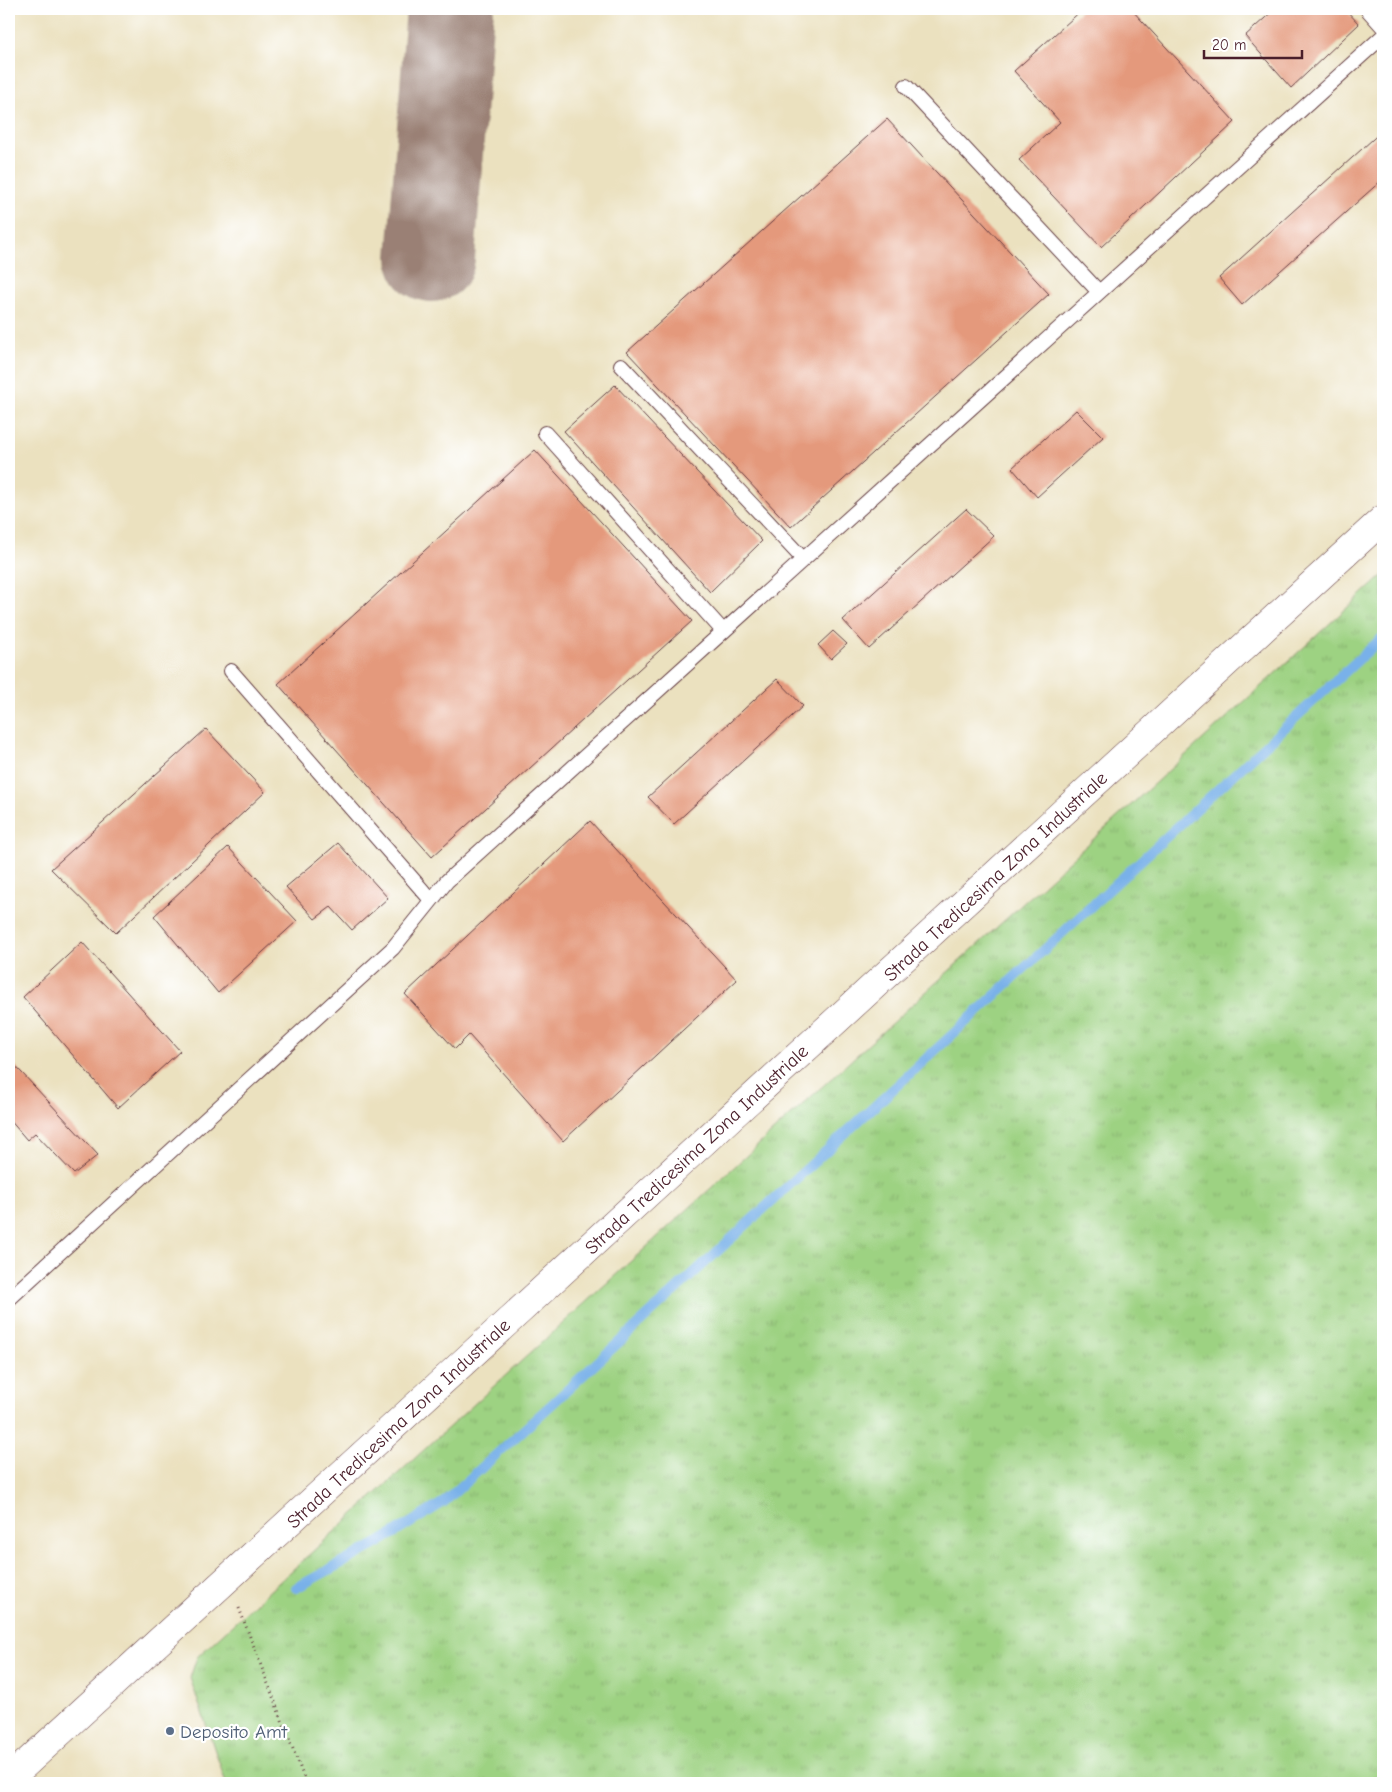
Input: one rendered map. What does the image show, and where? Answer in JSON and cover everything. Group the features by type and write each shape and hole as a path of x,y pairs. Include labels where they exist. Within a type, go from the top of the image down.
{"street":[{"name":"Strada Tredicesima Zona Industriale","path":"9,1779 1383,519"}],"lane":[{"path":"1367,9 1383,27"},
{"path":"9,1299 392,948 447,881 1383,36"},
{"path":"906,86 1099,292"},
{"path":"622,365 803,559"},
{"path":"545,433 723,631"},
{"path":"231,671 431,900"}],"path":[{"path":"228,1579 306,1783"}],"green space":[{"path":"1383,575 1383,1783 226,1783 190,1678 197,1657"}],"building":[{"path":"1083,9 1131,9 1235,122 1101,247 1019,160 1060,122 1014,71"},
{"path":"1275,9 1345,9 1359,24 1291,88 1245,36"},
{"path":"887,119 1049,294 791,527 627,352"},
{"path":"1383,130 1383,179 1242,305 1219,278"},
{"path":"615,385 762,541 710,592 564,431"},
{"path":"1076,410 1103,437 1037,497 1012,468"},
{"path":"535,450 692,621 432,857 278,684"},
{"path":"966,509 994,536 869,649 843,620"},
{"path":"833,631 847,644 831,659 818,645"},
{"path":"777,679 803,706 674,824 648,797"},
{"path":"206,729 265,792 116,933 51,869"},
{"path":"590,821 737,980 563,1141 469,1035 455,1049 405,994"},
{"path":"338,843 388,898 352,930 331,907 315,919 286,887"},
{"path":"228,847 297,921 218,993 154,916"},
{"path":"82,942 180,1051 118,1108 23,997"},
{"path":"9,1059 98,1155 74,1174 35,1133 27,1140 9,1119"}],"waterway":[{"path":"296,1588 380,1542 444,1502 1383,637"}],"taxiway":[{"path":"431,258 450,9"}],"place":[{"name":"Deposito Amt","path":"170,1731"}]}
